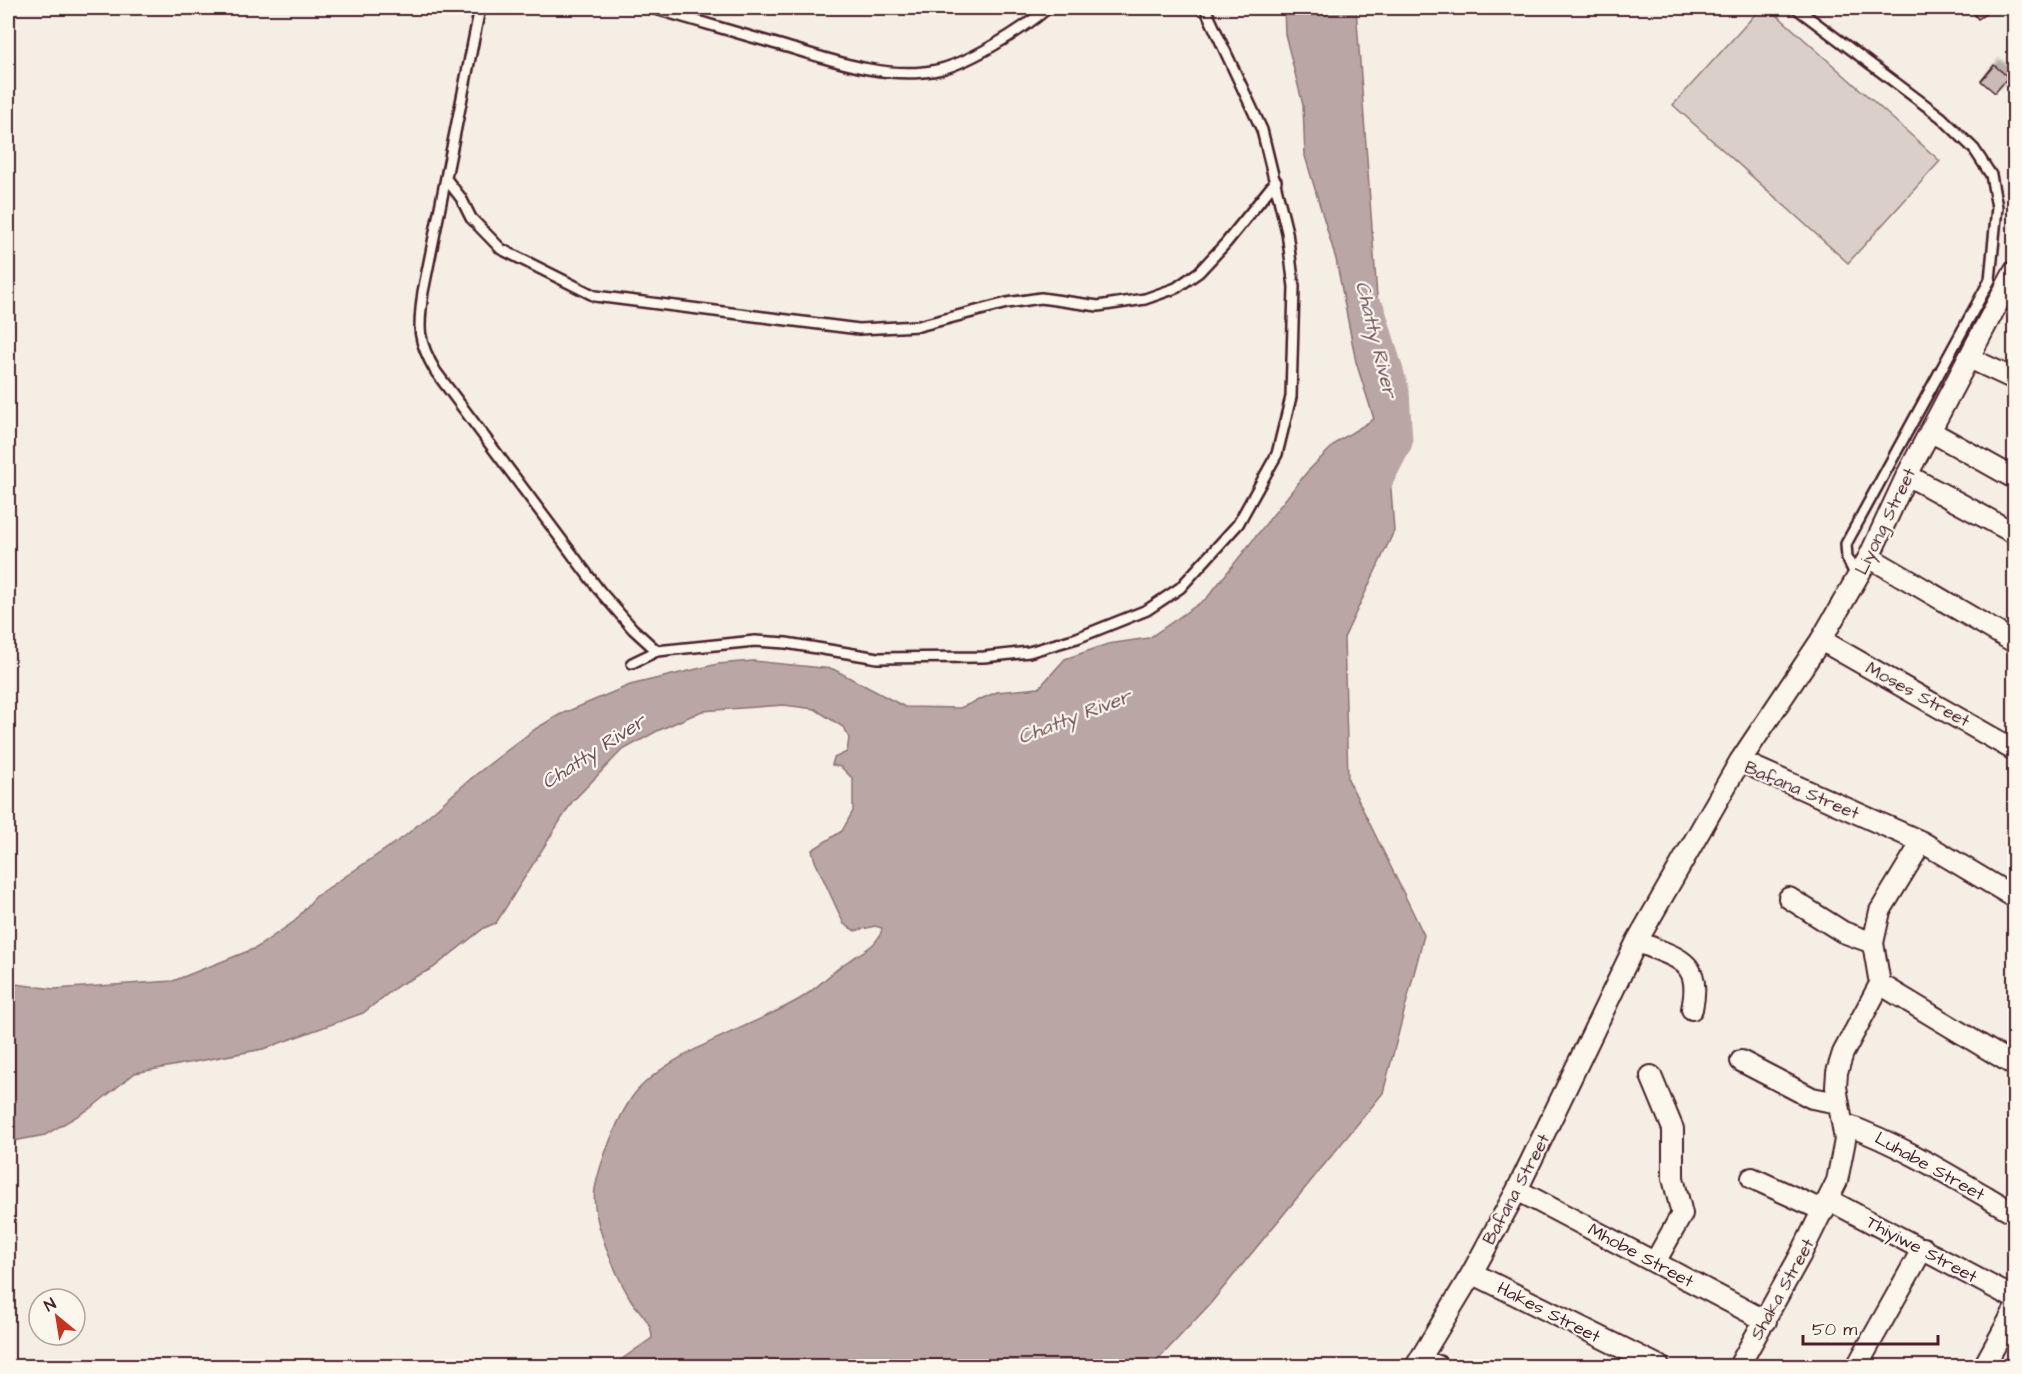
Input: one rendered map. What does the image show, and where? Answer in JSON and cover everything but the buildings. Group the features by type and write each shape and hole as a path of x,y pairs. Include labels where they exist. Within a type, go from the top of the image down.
{"street":[{"name":"Liyong Street","path":"1740,761 1821,640 1869,557 1907,475 2014,273"},
{"path":"1970,358 2014,379"},
{"path":"1930,431 2014,478"},
{"path":"1907,475 2014,533"},
{"path":"1869,557 2014,642"},
{"name":"Moses Street","path":"1821,640 2014,750"},
{"name":"Bafana Street","path":"1425,1364 1517,1190 1637,941 1740,761 1922,842 2014,897"},
{"path":"1922,842 1880,911 1873,942 1880,984 2014,1065"},
{"path":"1789,898 1843,932 1873,942"},
{"path":"1637,941 1679,960 1692,971 1696,991 1692,1009"},
{"name":"Shaka Street","path":"1739,1366 1766,1321 1826,1206 1842,1162 1844,1124 1838,1103 1836,1080 1843,1053 1880,984"},
{"path":"1741,1061 1812,1098 1838,1103"},
{"path":"1651,1076 1673,1129 1673,1178 1682,1214 1654,1262"},
{"name":"Luhabe Street","path":"1844,1124 1874,1135 1913,1154 2014,1213"},
{"path":"1752,1178 1826,1206"},
{"name":"Mhobe Street","path":"1517,1190 1766,1321"},
{"name":"Thiyiwe Street","path":"1826,1206 1923,1248 2014,1299"},
{"path":"1857,1366 1923,1248"},
{"name":"Hakes Street","path":"1472,1273 1659,1366"},
{"path":"1984,1366 2014,1311"}],"lane":[{"path":"480,8 418,327 423,349 436,372 599,590 657,651"},
{"path":"652,8 852,66 897,73 934,70 974,55 1029,24 1048,8"},
{"path":"632,663 657,651 755,641 786,643 878,658 984,657 1029,652 1077,638 1147,610 1180,588 1238,524 1277,454 1291,397 1294,287 1275,181 1262,130 1205,8"},
{"path":"1796,8 1941,117 1974,149 1991,175 1997,207 1990,280 1846,544 1847,558 1857,578"},
{"path":"447,180 461,198 471,218 501,249 595,296 860,329 919,326 1006,303 1041,298 1098,306 1145,299 1176,288 1199,272 1226,243 1275,181"}],"shaded area":[{"path":"1761,8 1769,8 1940,161 1848,263 1673,105"}],"water":[{"path":"1284,8 1356,8 1394,531 1344,638 1348,779 1424,935 1383,1093 1210,1304 1152,1366 612,1366 652,1338 648,1322 631,1300 618,1276 600,1230 594,1201 595,1189 606,1152 630,1101 651,1077 669,1064 778,1010 816,988 838,968 873,945 882,928 875,926 855,931 844,924 815,861 812,850 842,831 853,811 853,779 841,767 832,765 834,758 847,752 849,738 843,727 815,709 784,705 702,711 657,731 621,751 572,802 496,923 484,928 433,968 399,985 363,1013 263,1049 135,1073 91,1108 45,1135 8,1142 8,983 54,989 173,981 256,948 295,921 315,897 405,836 474,776 535,729 559,715 630,685 718,664 753,661 833,669 905,707 960,708 997,692 1039,688 1065,659 1108,644 1149,638 1207,598 1307,472 1338,441 1374,419 1356,362 1336,259 1305,156 1303,105 1285,34"}],"waterway":[{"name":"Chatty River","path":"1368,496 1396,442 1393,392 1369,312"}]}
